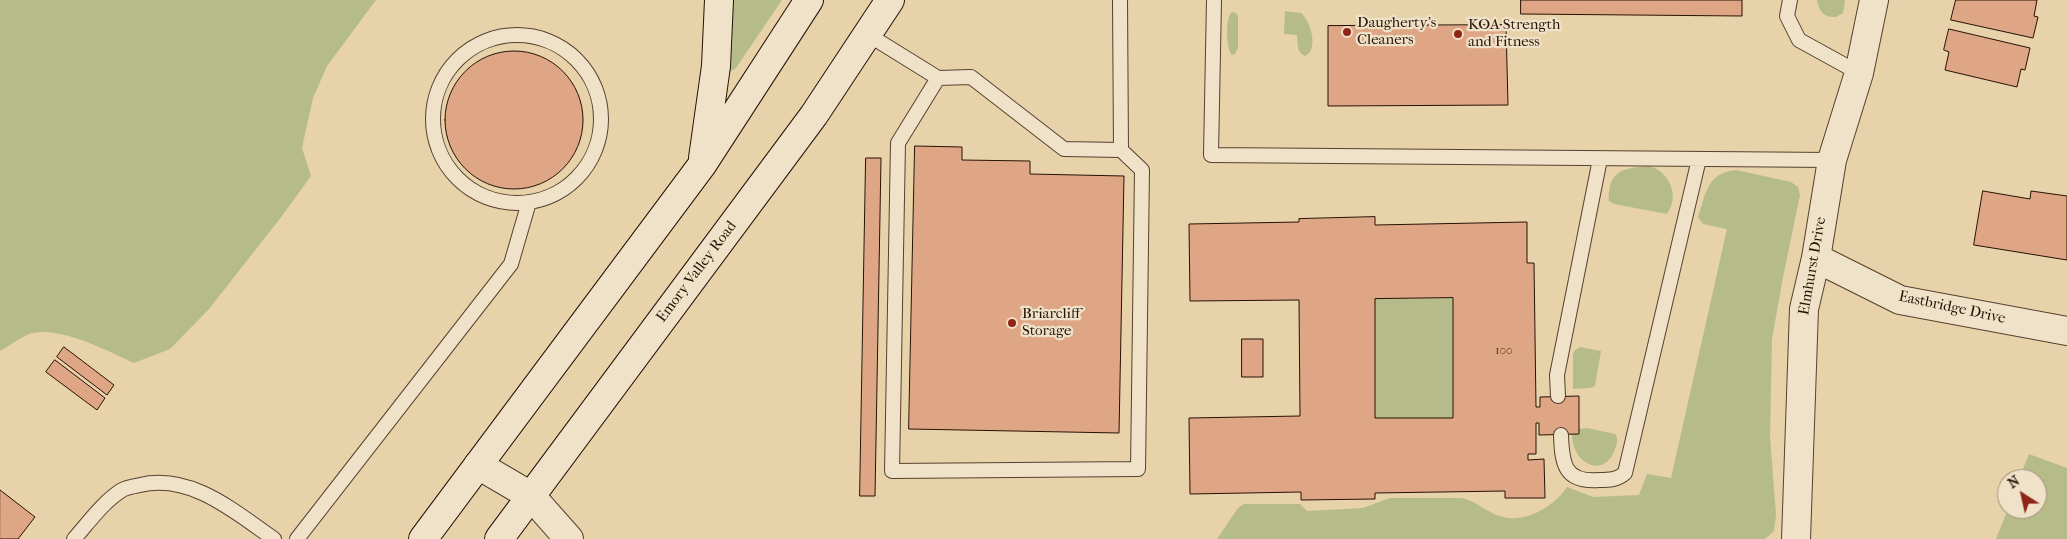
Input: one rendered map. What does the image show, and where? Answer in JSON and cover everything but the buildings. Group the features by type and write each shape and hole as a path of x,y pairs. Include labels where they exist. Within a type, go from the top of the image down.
{"main road":[{"path":"702,165 716,66 719,0"},
{"path":"423,539 702,165 809,0"},
{"name":"Emory Valley Road","path":"499,539 814,115 890,0"},
{"name":"Elmhurst Drive","path":"1796,539 1804,309 1816,258 1832,160 1858,74 1874,0"},
{"name":"Eastbridge Drive","path":"1816,258 1900,300 2067,331"},
{"path":"478,465 531,496 569,539"}],"lane":[{"path":"1120,0 1121,150"},
{"path":"1214,0 1212,154 1832,160"},
{"path":"1790,0 1787,16 1799,40 1858,74"},
{"path":"867,34 938,78 971,77 1064,149 1121,150 1142,170 1138,469 892,471 898,143 938,78"},
{"path":"501,36 537,37 554,43 568,52 581,65 591,80 598,96 601,114 600,132 595,149 587,164 576,178 562,189 546,198 529,202 511,203 494,200 478,194 464,184 451,172 442,157 434,133 434,107 438,90 446,74 456,61 470,50 485,41 501,36"},
{"path":"1558,396 1557,375 1600,159"},
{"path":"1561,435 1562,460 1572,475 1587,481 1611,480 1621,477 1625,473 1700,159"},
{"path":"297,539 511,264 529,202"},
{"path":"74,539 100,508 123,489 153,482 184,486 213,498 274,539"}],"green space":[{"path":"0,0 376,0 327,66 313,98 302,148 311,176 209,309 170,349 134,363 66,335 39,332 20,338 0,351"},
{"path":"731,0 782,0 736,68 730,72 727,71"},
{"path":"1817,0 1845,0 1843,13 1836,17 1825,15 1819,7"},
{"path":"1285,11 1301,13 1308,22 1313,42 1312,48 1305,56 1299,50 1297,35 1284,34"},
{"path":"1232,12 1238,16 1238,48 1235,54 1232,55 1228,47 1227,34 1228,20"},
{"path":"1649,166 1662,174 1671,186 1673,200 1667,214 1614,204 1609,201 1610,186 1616,175 1631,168"},
{"path":"1736,170 1791,182 1798,187 1800,195 1772,339 1770,437 1776,515 1774,531 1765,539 1217,539 1238,508 1244,504 1300,504 1307,511 1363,508 1390,498 1461,498 1472,501 1503,517 1521,518 1548,506 1567,487 1593,497 1639,495 1647,474 1671,478 1727,229 1703,224 1698,217 1706,192 1713,180 1719,175"},
{"path":"1453,298 1453,418 1375,418 1375,299"},
{"path":"1580,347 1601,351 1595,386 1573,389 1573,354"},
{"path":"1587,428 1615,434 1616,436 1615,449 1604,464 1597,466 1590,464 1577,454 1573,445 1572,434 1579,434 1579,429"},
{"path":"2029,454 2067,468 2067,539 1996,539 2004,519 2047,519 2047,469 2023,469"}],"place":[{"name":"Daugherty's Cleaners","path":"1347,32"},
{"name":"KOA Strength and Fitness","path":"1458,34"},
{"name":"Briarcliff Storage","path":"1012,323"}]}
